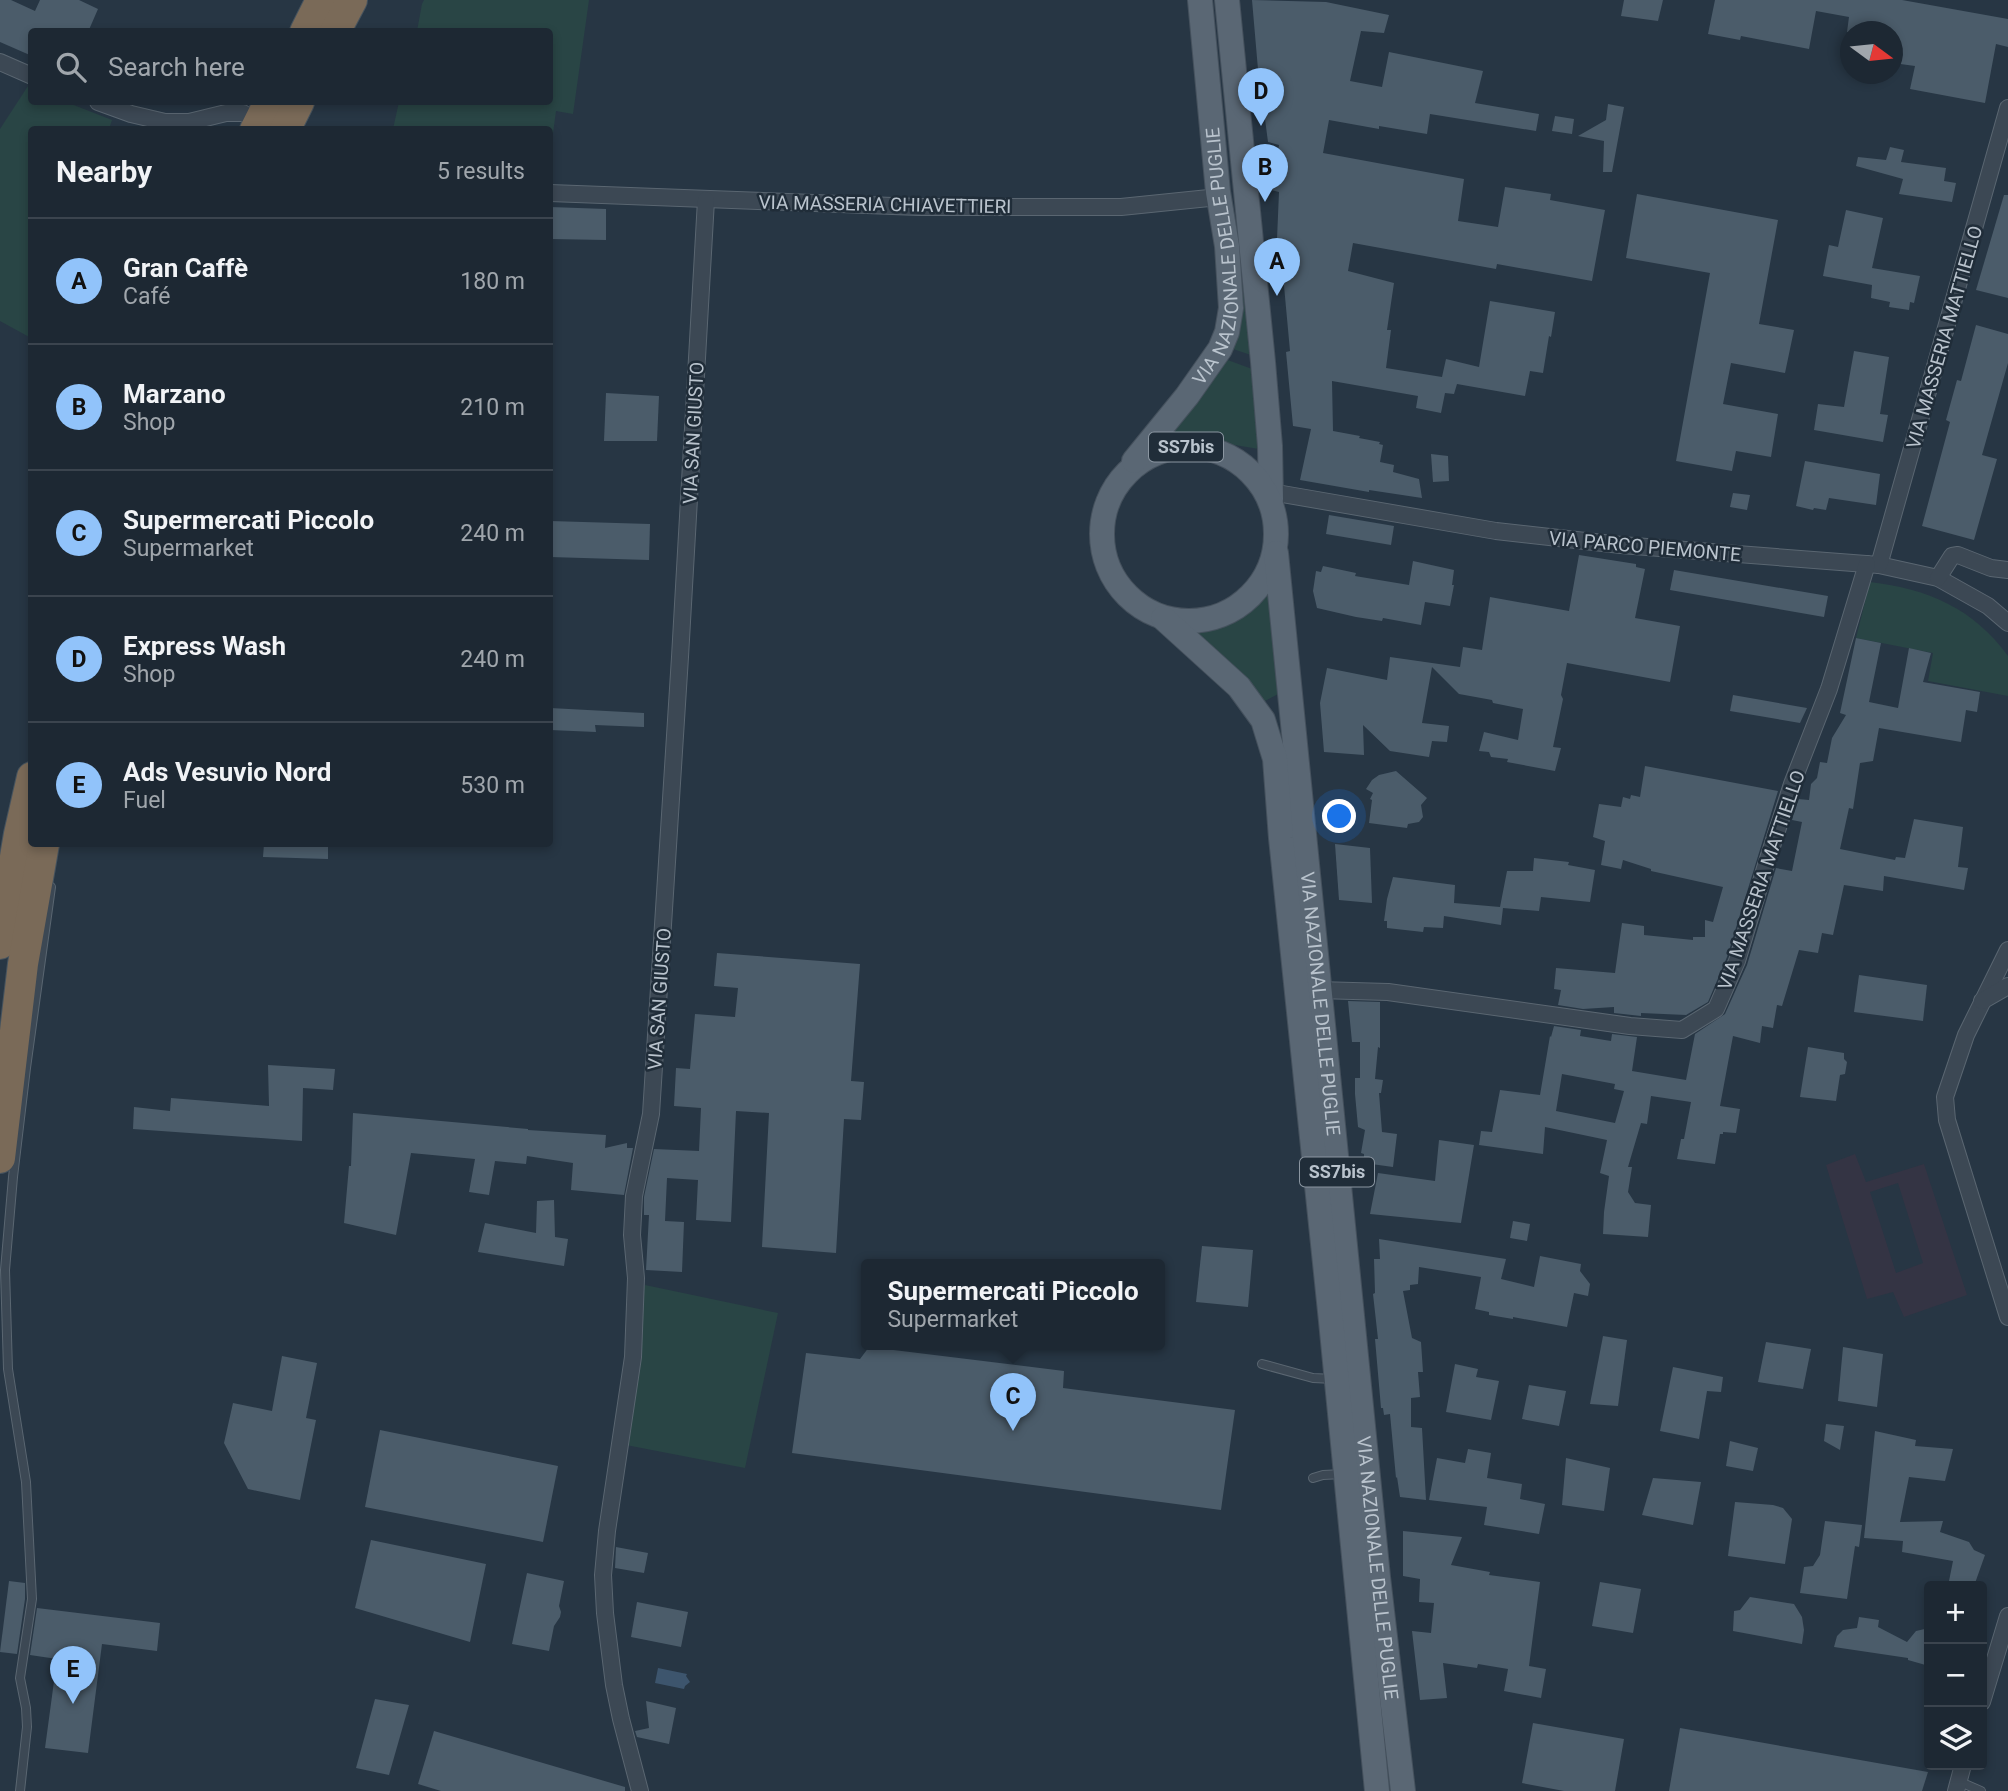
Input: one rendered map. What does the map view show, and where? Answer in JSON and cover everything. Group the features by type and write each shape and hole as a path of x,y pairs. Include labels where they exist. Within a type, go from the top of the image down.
{"highway":[{"path":"307,28 321,0"},
{"path":"337,28 352,0"},
{"path":"287,126 298,105"},
{"path":"0,944 30,847"},
{"path":"0,1158 23,964 31,847"}],"main road":[{"name":"VIA NAZIONALE DELLE PUGLIE","path":"1200,0 1218,192 1227,246 1231,308 1227,332 1220,349 1187,396 1116,484 1104,509 1100,536 1105,563 1119,587 1138,607 1163,618 1192,622 1220,616 1244,601 1263,579 1276,553"},
{"name":"VIA NAZIONALE DELLE PUGLIE","path":"1227,0 1263,362 1271,495 1278,525 1276,553 1318,990 1378,1577 1403,1791"},
{"name":"VIA NAZIONALE DELLE PUGLIE","path":"1116,484 1135,465 1158,452 1184,446 1210,449 1234,459 1271,495"},
{"name":"VIA NAZIONALE DELLE PUGLIE","path":"1163,618 1239,687 1263,720 1275,759 1377,1791"}],"street":[{"path":"0,62 28,74"},
{"path":"107,105 165,122 190,122 226,113 256,115"},
{"name":"VIA MASSERIA MATTIELLO","path":"1318,990 1388,992 1630,1026 1682,1030 1716,1009 1737,961 1792,784 1873,564 2008,108"},
{"name":"VIA MASSERIA CHIAVETTIERI","path":"553,193 919,207 1122,207 1209,198 1218,192"},
{"name":"VIA SAN GIUSTO","path":"640,1791 614,1685 603,1575 633,1357 636,1278 632,1235 634,1196 652,1114 706,200"},
{"name":"VIA PARCO PIEMONTE","path":"1271,495 1496,531 1621,545 1873,564 1938,578 1988,606 2008,623"},
{"path":"1938,578 1952,556 1958,555 1992,568 2008,570"},
{"path":"2008,950 1965,1035 1945,1097 1948,1120 2008,1317"},
{"path":"1982,1001 2008,979"},
{"path":"1982,1001 2008,986"},
{"path":"1987,1685 2008,1616"}],"lane":[{"path":"0,915 13,850 28,841"},
{"path":"20,1791 27,1727 20,1678 32,1598 27,1485 8,1369 5,1270 24,1082 53,874"},
{"path":"1262,1364 1313,1378 1337,1379"},
{"path":"1313,1478 1346,1473"},
{"path":"1959,1779 1981,1791"}],"shaded area":[{"path":"1855,1154 1866,1182 1924,1164 1967,1295 1904,1317 1893,1292 1867,1299 1826,1165","holes":["1898,1183 1923,1263 1896,1273 1870,1192"]},
{"path":"658,1668 687,1674 690,1682 684,1689 655,1683"}],"green space":[{"path":"424,0 589,0 573,114 556,111 553,134 553,126 394,126 398,105 553,105 553,28 418,28"},
{"path":"28,86 28,105 74,105 112,120 110,126 28,126 28,336 0,321 0,129"},
{"path":"1240,255 1251,355 1230,348"},
{"path":"1225,359 1252,369 1259,449 1198,439 1167,439"},
{"path":"1870,582 1930,596 1964,613 1980,625 2008,656 2008,696 1928,681 1933,653 1856,638"},
{"path":"1269,586 1284,691 1263,702 1186,630 1223,623 1233,618 1261,596"},
{"path":"645,1285 778,1313 745,1468 626,1445"}],"building":[{"path":"0,0 11,0 35,11 40,0 79,0 98,9 90,28 28,28 28,54 0,42"},
{"path":"1252,0 1326,2 1389,15 1384,33 1361,31 1350,81 1382,87 1389,52 1483,71 1475,103 1539,114 1536,131 1430,114 1427,134 1329,120 1323,153 1464,179 1458,221 1498,227 1505,187 1551,194 1550,200 1605,210 1592,281 1497,264 1496,269 1353,243 1348,271 1394,283 1387,330 1391,330 1386,368 1442,377 1446,359 1479,367 1490,301 1555,312 1543,373 1530,371 1525,396 1457,384 1454,394 1445,393 1441,413 1416,408 1418,396 1332,381 1333,431 1380,442 1379,444 1383,445 1380,462 1394,465 1393,472 1419,479 1422,498 1300,480 1311,429 1293,426 1286,352 1290,351 1277,239 1279,192 1271,190 1279,145 1268,142 1259,81"},
{"path":"1624,0 1663,0 1658,21 1621,16"},
{"path":"1715,0 1902,0 2008,19 2008,47 1996,44 1985,103 1910,89 1915,66 1903,64 1903,21 1848,21 1849,17 1816,11 1809,49 1741,36 1740,40 1708,34"},
{"path":"1608,104 1624,107 1612,172 1603,172 1604,141 1578,136 1606,120"},
{"path":"1555,116 1574,119 1572,134 1552,131"},
{"path":"1890,147 1904,150 1901,162 1946,168 1944,181 1956,183 1952,202 1899,194 1903,179 1856,166 1858,157 1886,160"},
{"path":"1637,194 1778,220 1759,324 1794,330 1785,373 1731,363 1723,404 1778,414 1771,457 1736,451 1732,471 1676,461 1710,273 1626,258"},
{"path":"2004,195 2008,195 2008,298 1976,290"},
{"path":"553,207 606,209 606,240 553,239"},
{"path":"1846,210 1883,218 1872,268 1920,276 1914,303 1910,302 1909,310 1889,307 1890,302 1871,298 1872,285 1823,276 1829,245 1838,247"},
{"path":"1976,325 2008,334 2008,363 1982,455 1997,459 1974,540 1922,526 1950,422 1946,420 1957,380 1961,381"},
{"path":"1854,351 1889,357 1880,414 1888,415 1883,442 1814,430 1818,404 1844,407"},
{"path":"606,393 659,396 657,441 604,441"},
{"path":"1431,454 1448,456 1449,481 1433,482"},
{"path":"1805,461 1880,474 1876,505 1829,498 1826,510 1796,506"},
{"path":"1733,493 1750,495 1747,510 1730,507"},
{"path":"1329,515 1394,526 1391,545 1326,534"},
{"path":"553,521 650,524 649,560 553,557"},
{"path":"1579,555 1636,564 1636,567 1645,569 1635,618 1680,626 1670,682 1567,663 1553,747 1561,748 1555,771 1507,762 1508,759 1491,757 1489,752 1479,751 1484,732 1518,740 1523,709 1459,694 1432,667 1422,723 1449,726 1447,742 1432,741 1429,757 1390,751 1363,725 1364,755 1324,752 1320,703 1327,668 1387,680 1390,657 1460,667 1463,647 1482,650 1490,597 1569,611"},
{"path":"1413,561 1454,570 1450,606 1425,602 1421,625 1383,618 1382,621 1356,617 1317,608 1313,591 1316,571 1321,572 1323,566 1356,573 1355,576 1409,585"},
{"path":"1674,570 1828,596 1824,617 1670,590"},
{"path":"1856,638 1881,643 1869,702 1898,708 1909,648 1931,653 1923,682 1980,692 1977,712 1966,710 1961,742 1879,728 1873,761 1860,763 1853,809 1849,808 1840,849 1895,860 1896,857 1905,858 1914,819 1963,827 1958,867 1968,868 1964,890 1884,876 1883,891 1844,885 1833,935 1822,933 1818,953 1799,950 1782,1006 1777,1005 1773,1028 1762,1026 1760,1043 1733,1036 1720,1106 1740,1109 1736,1133 1720,1134 1715,1164 1677,1159 1691,1102 1651,1096 1647,1124 1641,1123 1628,1167 1632,1167 1628,1192 1635,1203 1651,1205 1648,1237 1603,1234 1609,1176 1600,1173 1607,1140 1545,1127 1543,1154 1479,1145 1481,1131 1492,1132 1500,1090 1540,1095 1554,1026 1581,1030 1580,1036 1611,1041 1612,1034 1637,1037 1632,1071 1686,1080 1695,1034 1725,1014 1747,965 1776,868 1792,871 1802,822 1792,820 1798,799 1809,800 1811,784 1817,778 1820,762 1827,763 1832,738 1846,715 1840,713","holes":["1562,1074 1615,1084 1614,1089 1624,1091 1615,1123 1556,1111"]},
{"path":"1733,695 1807,708 1800,723 1730,711"},
{"path":"553,708 644,713 644,727 595,725 596,732 553,730"},
{"path":"1645,766 1778,791 1727,957 1708,1002 1686,1015 1641,1013 1641,1016 1614,1013 1614,1007 1583,1009 1558,1005 1561,990 1554,989 1556,968 1615,973 1622,923 1644,926 1644,935 1693,940 1693,937 1705,937 1705,920 1713,922 1723,887 1651,871 1623,860 1621,869 1601,865 1605,841 1593,837 1599,804 1621,807 1623,797 1640,797"},
{"path":"1396,771 1427,798 1421,805 1423,817 1419,822 1408,824 1407,828 1369,823 1370,799 1373,793 1366,789 1379,775"},
{"path":"1335,844 1370,848 1372,903 1339,900"},
{"path":"264,847 328,847 328,859 263,857"},
{"path":"1534,858 1569,862 1568,865 1595,870 1590,902 1541,897 1539,911 1503,908 1501,925 1444,916 1443,928 1424,927 1423,932 1387,928 1387,921 1384,921 1393,877 1455,885 1454,903 1500,907 1507,871 1533,871"},
{"path":"717,953 860,964 851,1081 864,1082 861,1120 844,1119 836,1253 762,1247 769,1113 736,1111 731,1222 696,1220 698,1180 667,1178 665,1221 684,1222 682,1272 646,1270 649,1215 644,1215 644,1197 654,1149 699,1151 701,1108 674,1106 676,1068 690,1069 695,1014 735,1017 738,988 714,986"},
{"path":"1859,975 1927,985 1923,1021 1854,1012"},
{"path":"1348,1001 1380,1002 1380,1048 1378,1047 1375,1079 1383,1080 1379,1093 1382,1132 1397,1134 1393,1167 1364,1163 1364,1154 1361,1153 1365,1130 1358,1127 1355,1094 1355,1078 1360,1078 1360,1042 1352,1042"},
{"path":"1808,1047 1844,1053 1847,1062 1845,1074 1840,1075 1836,1101 1800,1097"},
{"path":"268,1065 335,1069 333,1090 303,1088 302,1141 133,1129 134,1107 170,1111 171,1098 269,1106"},
{"path":"353,1113 606,1135 605,1148 627,1143 627,1148 633,1148 624,1195 571,1190 573,1163 527,1156 526,1164 495,1161 489,1195 469,1192 475,1159 411,1153 396,1235 344,1223 351,1166"},
{"path":"1439,1140 1474,1145 1461,1223 1370,1214 1378,1173 1435,1181"},
{"path":"554,1200 555,1237 568,1239 564,1266 478,1252 485,1223 536,1233 537,1201"},
{"path":"1513,1221 1530,1224 1527,1241 1510,1238"},
{"path":"1379,1239 1506,1259 1501,1279 1534,1287 1540,1256 1581,1264 1580,1271 1590,1284 1588,1296 1574,1293 1567,1327 1489,1315 1489,1312 1475,1309 1481,1277 1419,1267 1418,1284 1410,1285 1410,1290 1403,1291 1412,1338 1421,1342 1423,1372 1418,1372 1420,1397 1411,1398 1411,1427 1422,1428 1426,1500 1400,1497 1390,1414 1384,1415 1381,1408 1373,1294 1374,1259 1380,1259"},
{"path":"1202,1246 1253,1250 1248,1307 1196,1302"},
{"path":"1603,1336 1627,1340 1618,1406 1590,1404"},
{"path":"1766,1342 1811,1349 1803,1389 1758,1382"},
{"path":"1843,1347 1883,1354 1877,1407 1838,1401"},
{"path":"867,1350 893,1350 1064,1371 1063,1388 1235,1410 1221,1510 792,1453 806,1353 860,1359"},
{"path":"282,1356 317,1363 306,1418 316,1420 300,1500 248,1489 224,1443 233,1403 272,1411"},
{"path":"1455,1364 1478,1369 1476,1377 1499,1381 1491,1420 1446,1412"},
{"path":"1673,1367 1723,1377 1721,1392 1707,1391 1699,1439 1660,1431"},
{"path":"1529,1385 1566,1391 1559,1426 1522,1419"},
{"path":"1826,1424 1844,1426 1840,1450 1824,1441"},
{"path":"380,1430 558,1466 543,1542 365,1507"},
{"path":"1875,1431 1916,1440 1915,1446 1953,1449 1945,1481 1909,1477 1900,1522 1943,1521 1940,1532 1969,1542 1974,1550 1985,1555 1976,1581 1949,1581 1953,1561 1902,1552 1903,1541 1864,1538"},
{"path":"1730,1441 1758,1448 1753,1471 1726,1466"},
{"path":"1468,1449 1491,1453 1487,1478 1522,1484 1520,1499 1545,1504 1539,1534 1484,1525 1487,1507 1429,1500 1437,1458 1465,1463"},
{"path":"1566,1458 1610,1468 1604,1511 1562,1505"},
{"path":"1653,1478 1701,1482 1693,1525 1642,1515"},
{"path":"1735,1502 1773,1505 1783,1508 1792,1519 1785,1564 1728,1556"},
{"path":"1825,1521 1862,1525 1859,1547 1855,1546 1847,1599 1800,1593 1804,1567 1813,1566 1820,1555"},
{"path":"1403,1531 1462,1537 1451,1565 1490,1572 1489,1575 1540,1582 1529,1666 1546,1669 1541,1698 1504,1691 1508,1669 1478,1664 1477,1668 1443,1663 1447,1698 1420,1700 1412,1631 1431,1633 1434,1603 1419,1602 1420,1579 1403,1576"},
{"path":"371,1540 486,1564 470,1642 355,1608"},
{"path":"616,1547 648,1553 644,1573 615,1568"},
{"path":"527,1573 564,1581 559,1606 560,1617 554,1626 549,1651 512,1644"},
{"path":"9,1581 25,1583 17,1654 0,1652"},
{"path":"1600,1582 1641,1589 1633,1633 1592,1626"},
{"path":"1750,1597 1794,1604 1802,1617 1802,1644 1733,1631 1734,1611 1740,1610"},
{"path":"637,1602 688,1612 681,1647 631,1637"},
{"path":"37,1608 160,1623 157,1651 102,1644 88,1753 45,1748 57,1659 30,1655"},
{"path":"1859,1617 1879,1620 1878,1627 1907,1642 1916,1631 1924,1629 1924,1665 1908,1658 1834,1647 1837,1636 1843,1630 1857,1628"},
{"path":"375,1699 409,1705 389,1775 356,1768"},
{"path":"646,1701 676,1708 669,1744 637,1737 635,1731 649,1728"},
{"path":"1533,1723 1624,1739 1615,1791 1564,1791 1522,1783"},
{"path":"1680,1728 1928,1772 1922,1791 1669,1791"},
{"path":"434,1731 625,1787 625,1791 441,1791 418,1784"}],"place":[{"name":"Express Wash","path":"1261,126"},
{"name":"Marzano","path":"1265,202"},
{"name":"Gran Caffè","path":"1277,296"},
{"name":"Supermercati Piccolo","path":"1013,1431"},
{"name":"Ads Vesuvio Nord","path":"73,1704"}]}
